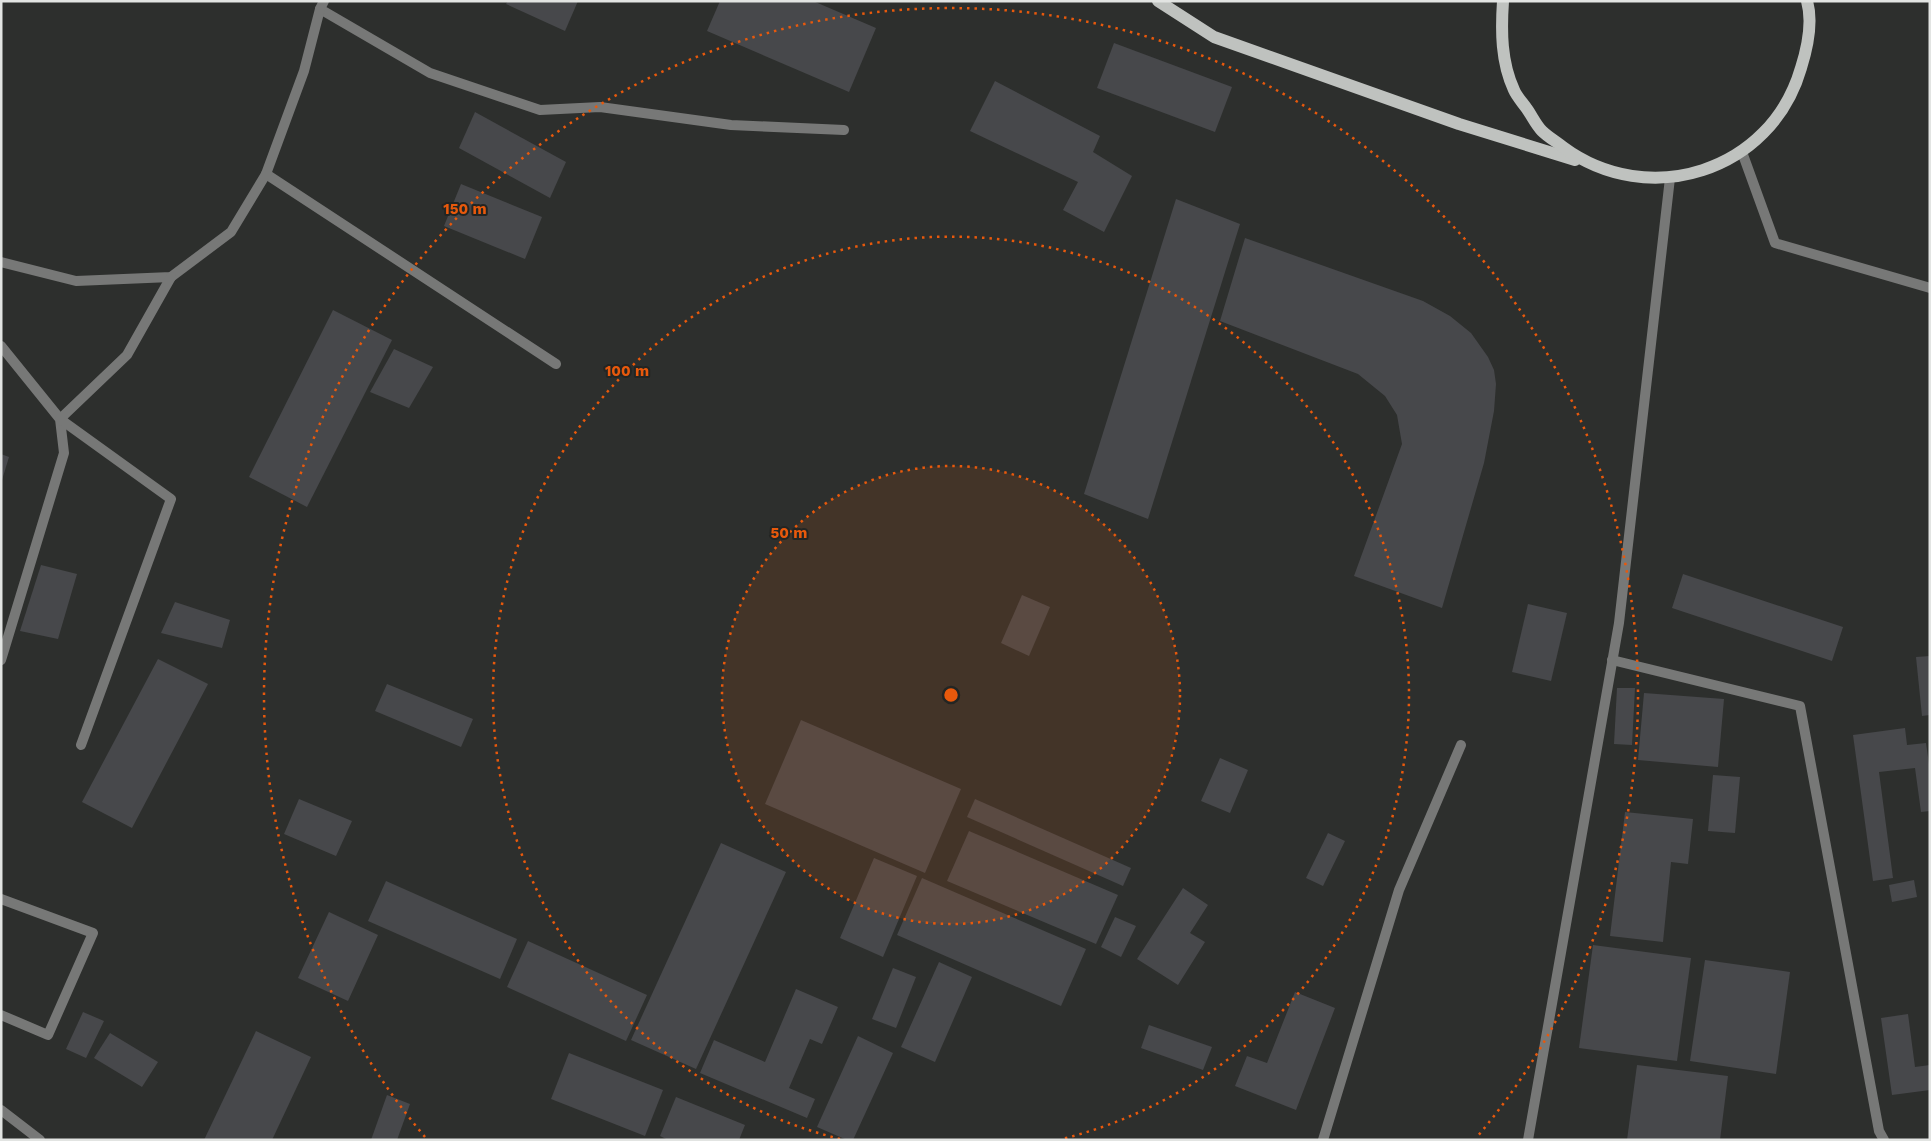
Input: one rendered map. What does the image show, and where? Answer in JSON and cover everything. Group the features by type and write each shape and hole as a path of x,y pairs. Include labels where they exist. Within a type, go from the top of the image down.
{"main road":[{"path":"1158,1 1214,37 1459,124 1630,177 1670,178 1708,170 1742,152 1773,124 1796,88 1807,47 1808,2"},
{"path":"1503,1 1501,42 1514,90 1542,131 1582,161 1630,177"}],"street":[{"path":"60,420 127,355 171,277 231,232 266,174 304,70 322,5 430,73 540,110 600,107 731,125 844,130"},
{"path":"1742,152 1775,243 1930,288"},
{"path":"266,174 556,364"},
{"path":"1528,1140 1619,623 1670,178"},
{"path":"1,262 76,281 171,277"},
{"path":"1,346 60,420 171,499 82,745"},
{"path":"1,660 64,453 60,420"},
{"path":"1612,660 1800,706 1879,1131 1884,1140"},
{"path":"1323,1140 1398,890 1461,745"},
{"path":"1,899 93,933 48,1035 1,1015"},
{"path":"1,1110 40,1140"}],"building":[{"path":"508,1 578,1 565,31 506,4"},
{"path":"720,1 813,1 876,28 849,92 707,31"},
{"path":"1114,43 1232,87 1215,132 1097,88"},
{"path":"995,81 1100,136 1093,152 1132,176 1104,232 1063,210 1078,182 970,131"},
{"path":"475,112 566,162 550,198 459,148"},
{"path":"461,184 542,217 525,259 444,226"},
{"path":"1176,199 1240,224 1148,519 1084,494"},
{"path":"1245,238 1423,301 1450,316 1471,333 1488,357 1494,370 1496,384 1494,411 1484,463 1442,608 1354,576 1402,444 1397,415 1385,396 1358,374 1220,321"},
{"path":"333,310 392,340 307,507 249,477"},
{"path":"394,349 433,367 409,408 370,392"},
{"path":"1,454 9,457 2,480 1,480"},
{"path":"41,565 77,574 58,639 20,631"},
{"path":"1683,574 1843,627 1832,661 1672,608"},
{"path":"1022,595 1050,607 1029,656 1001,643"},
{"path":"175,602 230,620 222,648 161,633"},
{"path":"1528,604 1567,613 1551,681 1512,672"},
{"path":"1930,656 1930,715 1922,716 1916,657"},
{"path":"158,659 208,684 132,828 82,802"},
{"path":"387,684 473,719 461,747 375,711"},
{"path":"1617,688 1635,688 1632,745 1614,744"},
{"path":"1644,693 1724,699 1718,767 1638,760"},
{"path":"801,720 961,789 925,873 765,804"},
{"path":"1905,728 1907,745 1926,743 1930,771 1930,811 1921,812 1915,768 1879,772 1893,878 1873,881 1853,735"},
{"path":"1220,758 1248,770 1230,813 1201,801"},
{"path":"1713,775 1740,777 1735,833 1708,831"},
{"path":"299,799 352,821 336,856 284,834"},
{"path":"975,799 1131,868 1123,886 967,817"},
{"path":"1625,812 1693,819 1688,864 1671,862 1663,942 1610,936"},
{"path":"969,831 1118,895 1096,944 947,881"},
{"path":"1328,833 1345,841 1323,886 1306,878"},
{"path":"721,843 786,872 696,1069 631,1040"},
{"path":"874,858 917,876 883,957 840,938"},
{"path":"922,878 1086,949 1061,1006 897,935"},
{"path":"1914,880 1917,897 1892,902 1889,885"},
{"path":"386,881 517,939 500,979 368,921"},
{"path":"1183,888 1208,905 1190,933 1205,942 1178,985 1137,959"},
{"path":"329,912 378,935 348,1001 298,978"},
{"path":"1115,917 1136,926 1121,957 1101,947"},
{"path":"528,941 647,995 626,1041 507,987"},
{"path":"1593,945 1691,958 1677,1061 1579,1048"},
{"path":"1705,960 1790,972 1776,1074 1690,1061"},
{"path":"939,962 972,977 935,1062 901,1047"},
{"path":"893,968 916,977 896,1028 872,1019"},
{"path":"796,989 838,1007 822,1044 810,1039 789,1088 815,1099 807,1118 700,1073 714,1040 765,1062"},
{"path":"1295,992 1335,1008 1296,1110 1235,1086 1247,1056 1267,1063"},
{"path":"83,1012 104,1021 86,1058 66,1049"},
{"path":"1908,1014 1915,1067 1930,1065 1930,1090 1892,1095 1881,1018"},
{"path":"1149,1025 1212,1047 1203,1070 1141,1048"},
{"path":"256,1031 311,1057 272,1140 204,1140"},
{"path":"110,1033 158,1062 142,1087 94,1058"},
{"path":"858,1036 893,1053 853,1140 847,1140 817,1127"},
{"path":"569,1053 663,1090 645,1136 551,1099"},
{"path":"1637,1065 1728,1076 1720,1140 1627,1140"},
{"path":"387,1095 410,1104 397,1140 371,1140"},
{"path":"676,1097 745,1125 739,1140 668,1140 660,1136"}]}
